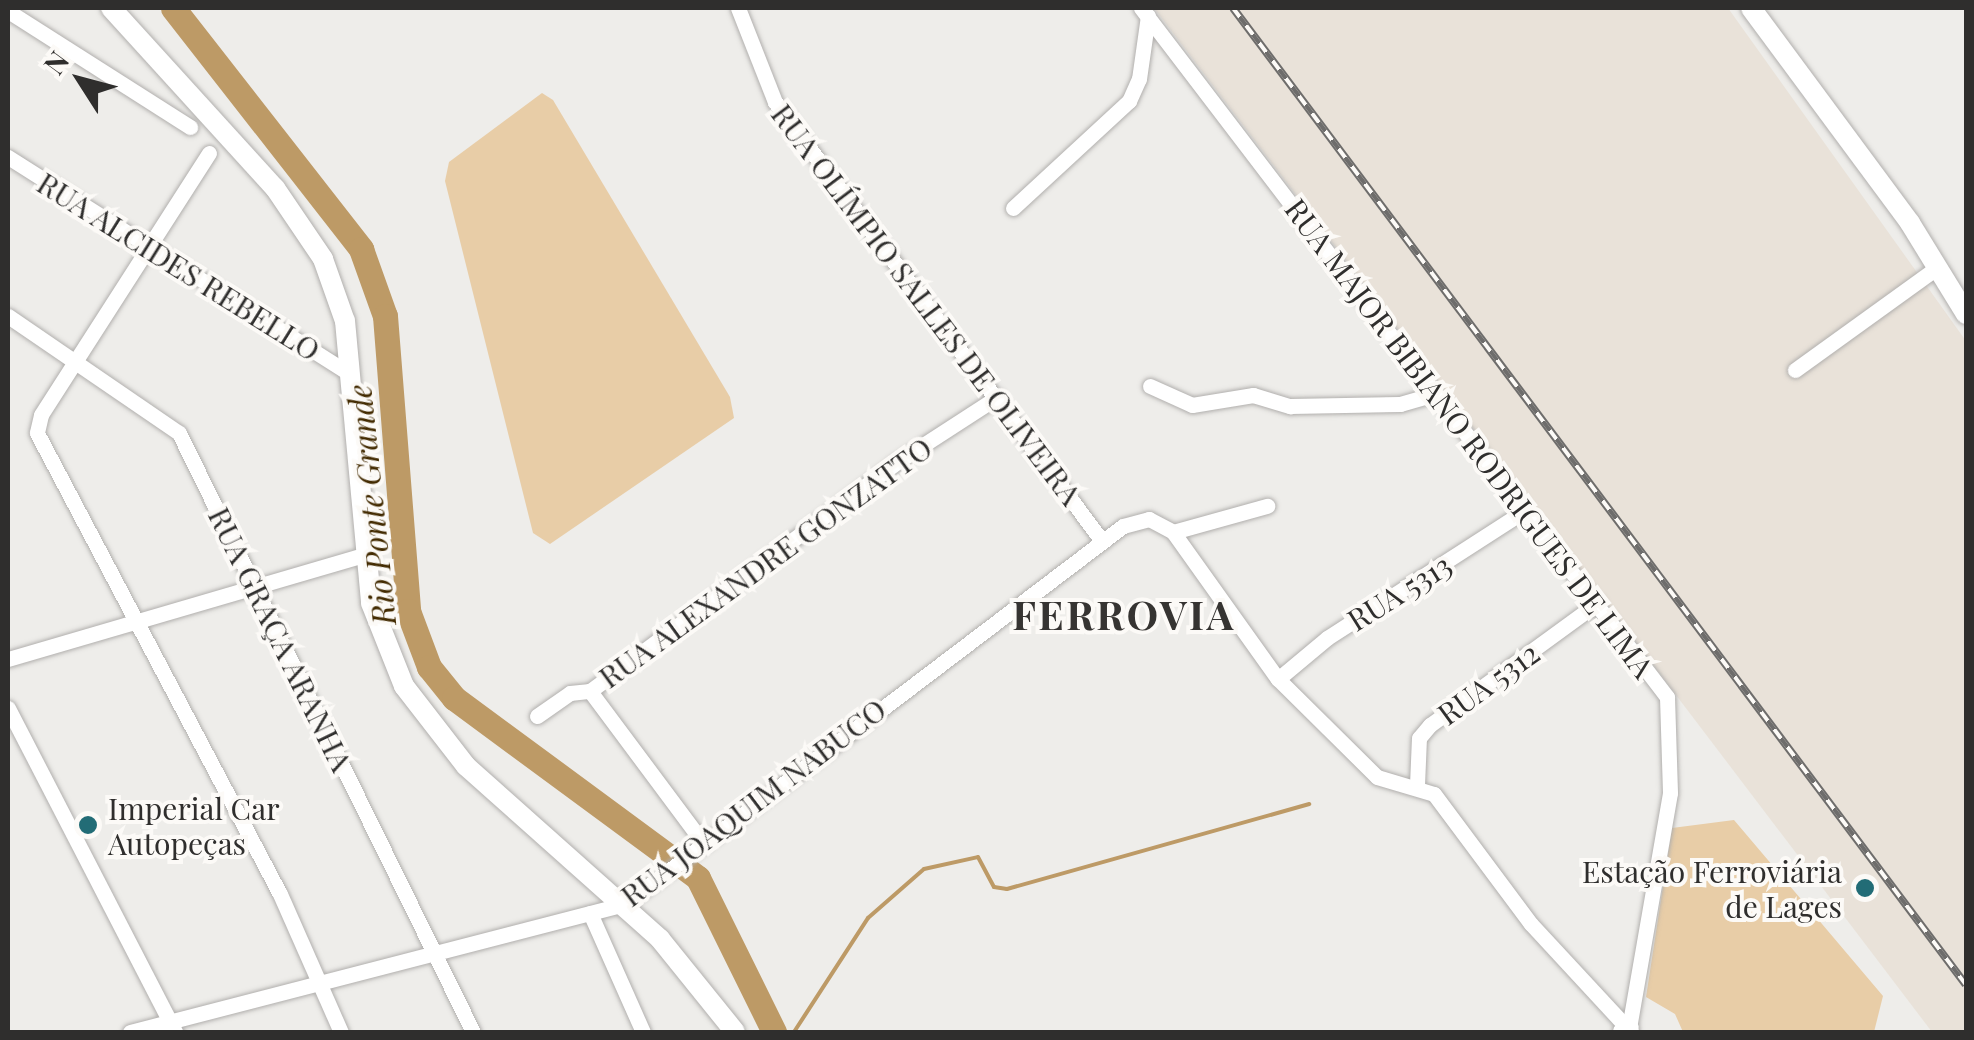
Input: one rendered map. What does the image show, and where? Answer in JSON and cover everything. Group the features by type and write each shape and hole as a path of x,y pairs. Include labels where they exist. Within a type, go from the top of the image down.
{"street":[{"path":"111,8 302,222 338,294 350,374 364,555 383,642 430,723 500,798 625,904 693,975 735,1032"},
{"name":"RUA OLÍMPIO SALLES DE OLIVEIRA","path":"738,8 776,102 1102,541"},
{"path":"1751,8 1938,267 1966,314"},
{"path":"8,11 190,127"},
{"path":"1013,208 1129,101 1139,79 1144,12"},
{"name":"RUA MAJOR BIBIANO RODRIGUES DE LIMA","path":"1144,12 1656,678 1672,731 1670,793 1628,1031"},
{"path":"208,153 38,421 38,438 280,894 341,1032"},
{"name":"RUA ALCIDES REBELLO","path":"8,157 350,374"},
{"path":"1795,370 1938,267"},
{"name":"RUA GRAÇA ARANHA","path":"8,316 179,434 473,1032"},
{"path":"1150,386 1192,406 1238,395 1306,407 1400,404 1436,394"},
{"name":"RUA ALEXANDRE GONZATTO","path":"701,840 590,691 894,464 998,397"},
{"name":"RUA JOAQUIM NABUCO","path":"130,1032 173,1027 318,984 625,904 701,840 1135,520 1149,519 1173,532 1267,506"},
{"name":"RUA 5313","path":"1278,679 1327,638 1524,511"},
{"path":"1173,532 1278,679 1377,778 1417,785 1434,794 1530,924 1628,1031"},
{"path":"8,659 364,555"},
{"name":"RUA 5312","path":"1417,785 1420,738 1430,725 1596,603"},
{"path":"538,716 570,693 590,691"},
{"path":"8,708 173,1027"},
{"path":"590,913 644,1032"}],"shaded area":[{"path":"1154,8 1728,8 1966,341 1966,1032 1932,1032"},
{"path":"542,93 553,100 730,397 734,418 550,544 533,533 445,181 449,162"},
{"path":"1734,820 1883,996 1874,1032 1683,1032 1675,1014 1646,997 1672,828"}],"waterway":[{"name":"Rio Ponte Grande","path":"173,8 361,249 385,316 408,611 429,667 454,698 698,878 774,1032"},
{"path":"794,1032 868,918 924,869 978,857 994,887 1007,889 1309,804"}],"railway":[{"path":"1233,8 1966,985"}],"place":[{"name":"Imperial Car Autopeças","path":"88,825"},
{"name":"Estação Ferroviária de Lages","path":"1865,888"}],"district":[{"name":"FERROVIA","path":"1124,614"}]}
